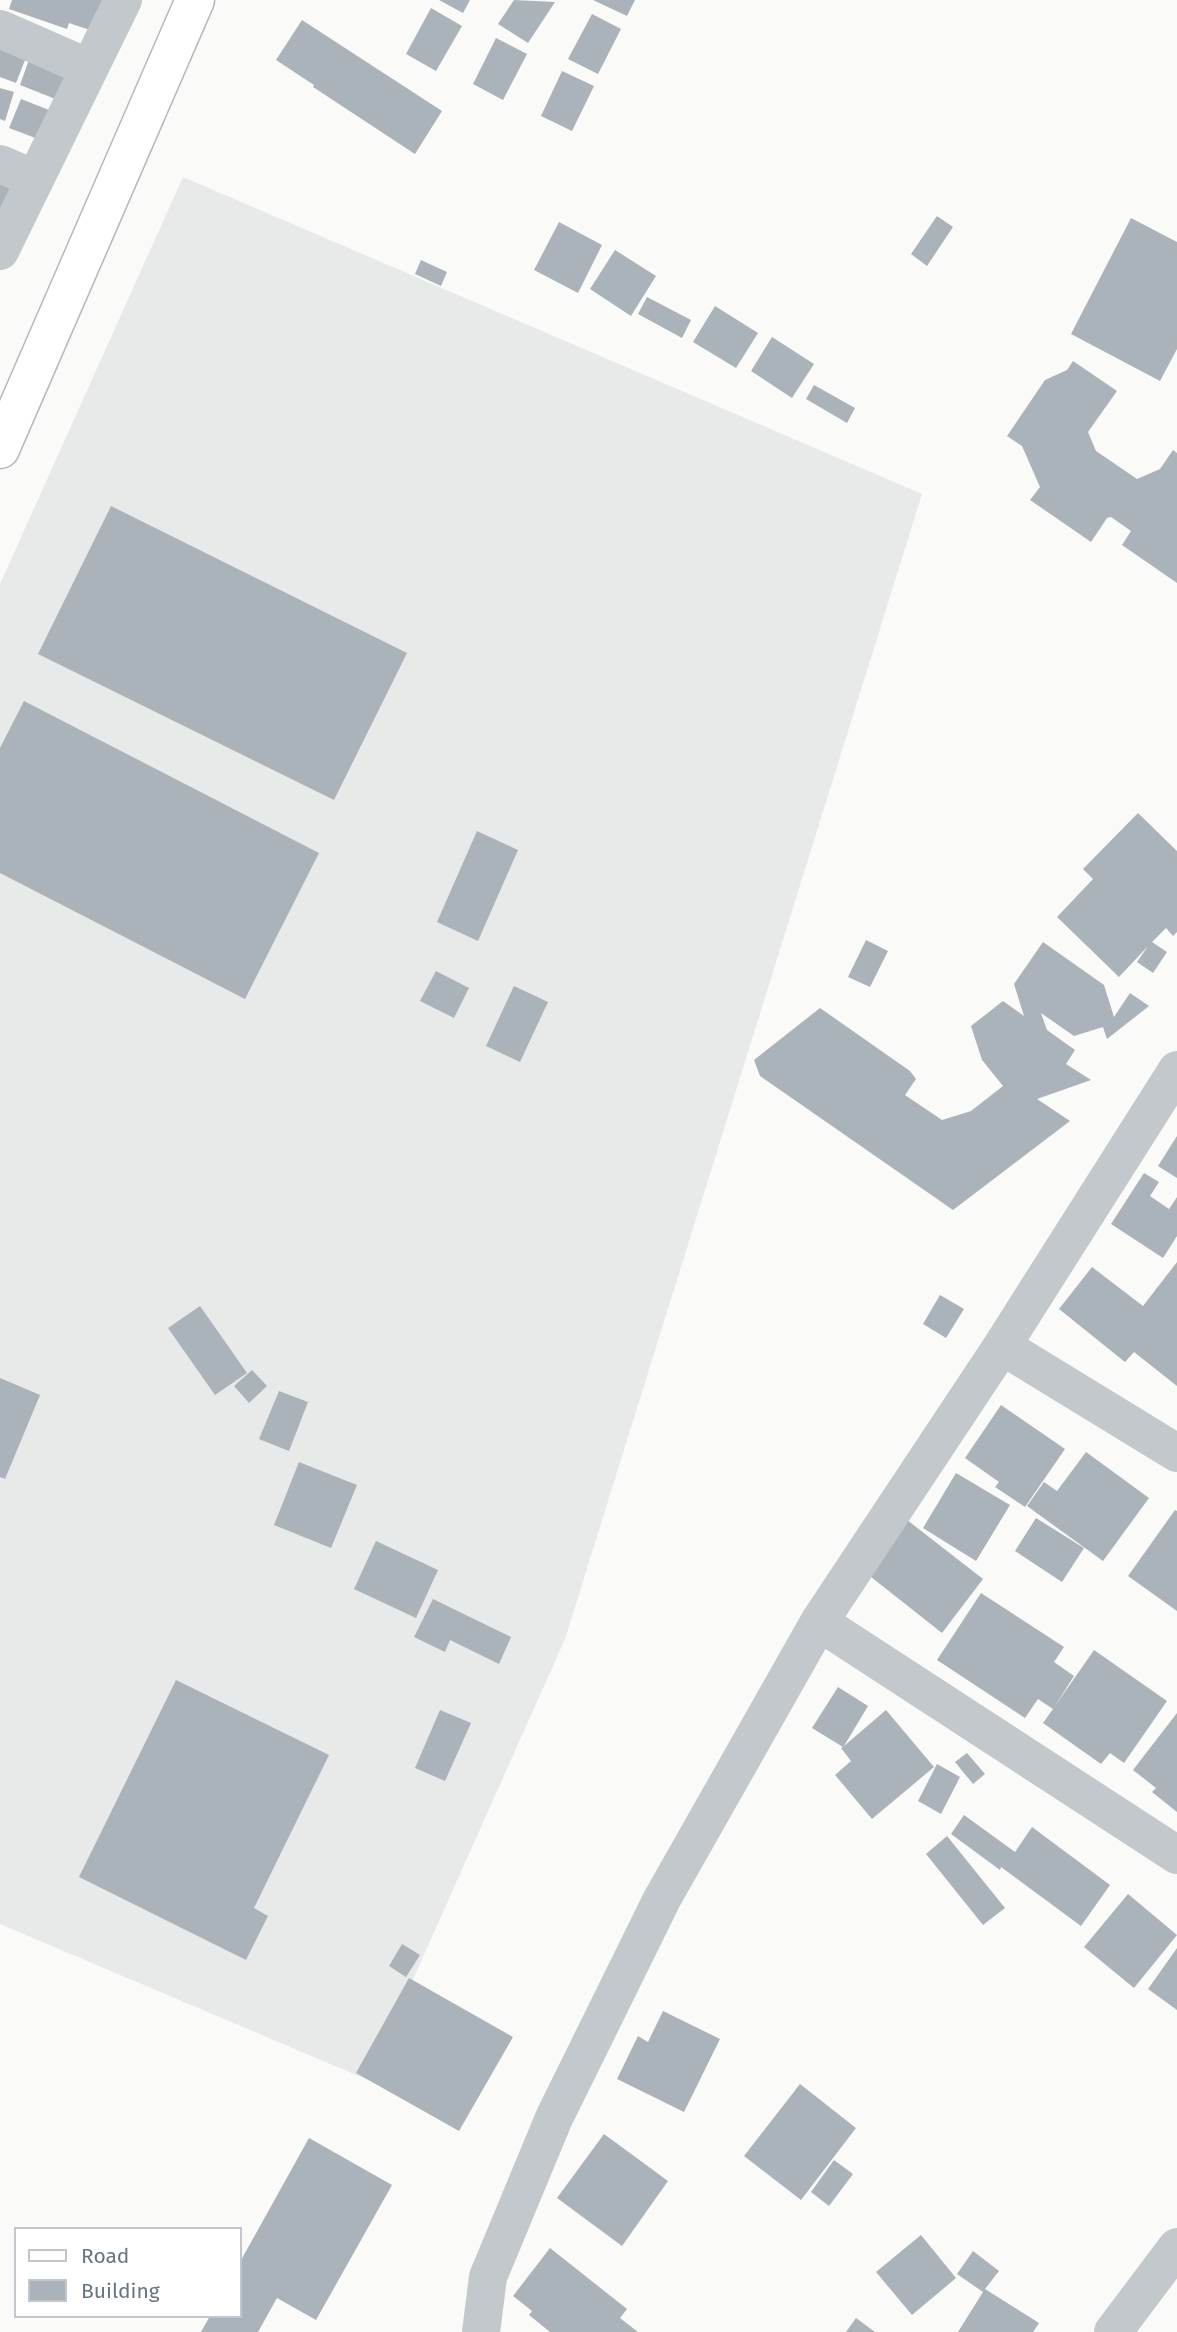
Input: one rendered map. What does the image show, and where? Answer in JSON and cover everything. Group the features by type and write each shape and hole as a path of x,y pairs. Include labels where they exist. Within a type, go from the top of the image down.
{"street":[{"path":"0,251 122,0"},
{"path":"0,449 195,0"},
{"path":"0,29 89,68"},
{"path":"0,164 35,179"},
{"path":"481,2332 488,2277 554,2118 662,1899 819,1622 1002,1346 1177,1070"},
{"path":"1002,1346 1177,1453"},
{"path":"819,1622 1177,1855"},
{"path":"1113,2332 1177,2247"}],"shaded area":[{"path":"183,177 922,494 565,1639 368,2080 0,1924 0,584"}],"building":[{"path":"12,0 102,0 93,31 69,23 67,29 9,9"},
{"path":"439,0 470,0 463,13"},
{"path":"514,0 555,2 528,43 498,24"},
{"path":"593,0 635,0 627,16"},
{"path":"431,8 462,26 436,71 406,54"},
{"path":"592,14 621,29 598,74 568,59"},
{"path":"302,20 442,111 415,154 276,60"},
{"path":"496,38 527,54 503,100 473,84"},
{"path":"0,39 29,50 16,83 0,77"},
{"path":"32,51 71,65 58,100 20,85"},
{"path":"562,71 594,86 572,131 541,116"},
{"path":"0,88 14,92 5,121 0,119"},
{"path":"21,99 49,110 38,139 9,128"},
{"path":"0,159 19,166 0,214"},
{"path":"937,216 953,227 927,266 911,254"},
{"path":"1131,218 1177,242 1177,349 1160,381 1071,334"},
{"path":"559,222 602,245 578,293 534,270"},
{"path":"615,250 656,276 631,316 590,289"},
{"path":"421,260 447,272 441,286 415,274"},
{"path":"647,297 691,320 682,338 638,314"},
{"path":"715,306 758,333 736,368 693,342"},
{"path":"772,337 814,364 792,398 751,371"},
{"path":"1073,361 1117,391 1088,432 1096,451 1137,479 1160,469 1173,450 1177,453 1177,583 1122,545 1131,531 1111,517 1107,518 1091,542 1030,500 1040,487 1022,446 1007,436 1045,380 1067,370"},
{"path":"814,385 855,408 847,423 806,399"},
{"path":"111,506 407,653 334,800 38,654"},
{"path":"24,701 319,853 245,999 0,873 0,748"},
{"path":"1138,813 1177,851 1177,932 1173,936 1166,928 1152,942 1167,952 1153,973 1137,962 1148,946 1119,977 1057,917 1093,879 1083,869"},
{"path":"477,831 518,850 478,941 437,922"},
{"path":"866,940 888,951 870,987 848,977"},
{"path":"1043,942 1104,985 1114,1017 1130,993 1149,1006 1107,1039 1103,1027 1074,1036 1041,1013 1047,1030 1075,1050 1066,1064 1091,1080 1037,1099 1070,1121 953,1210 760,1076 754,1060 820,1008 910,1071 916,1079 905,1095 942,1120 971,1111 1003,1086 982,1060 971,1026 1003,1001 1024,1016 1014,984"},
{"path":"436,971 469,988 454,1018 420,1001"},
{"path":"514,986 548,1002 520,1062 486,1046"},
{"path":"1177,1136 1177,1178 1158,1166"},
{"path":"1144,1173 1159,1182 1150,1196 1169,1209 1177,1197 1177,1236 1163,1258 1111,1224"},
{"path":"1177,1262 1177,1386 1134,1352 1125,1362 1059,1309 1092,1267 1143,1306"},
{"path":"940,1295 964,1309 946,1338 923,1324"},
{"path":"200,1306 247,1373 215,1395 168,1328"},
{"path":"252,1370 267,1386 249,1403 234,1386"},
{"path":"0,1378 40,1395 5,1479 0,1477"},
{"path":"279,1391 308,1402 289,1451 259,1439"},
{"path":"1001,1405 1065,1449 1025,1507 995,1487 999,1482 965,1458"},
{"path":"1086,1452 1149,1498 1103,1561 1027,1506 1044,1482 1057,1491"},
{"path":"299,1462 357,1485 331,1548 274,1525"},
{"path":"956,1473 1010,1505 976,1561 923,1528"},
{"path":"1175,1510 1177,1511 1177,1611 1128,1576"},
{"path":"902,1516 983,1579 942,1633 861,1569"},
{"path":"1036,1518 1084,1548 1062,1582 1015,1551"},
{"path":"376,1541 438,1570 416,1618 354,1589"},
{"path":"981,1593 1064,1647 1054,1662 1074,1676 1055,1706 1094,1650 1167,1701 1124,1763 1110,1753 1101,1764 1043,1723 1053,1709 1038,1699 1025,1718 937,1660"},
{"path":"433,1599 511,1637 499,1664 450,1640 445,1652 414,1637"},
{"path":"176,1680 329,1755 254,1908 268,1916 246,1960 79,1877"},
{"path":"838,1687 868,1706 844,1746 886,1710 934,1767 872,1819 835,1775 851,1761 841,1748 843,1747 812,1728"},
{"path":"440,1710 471,1723 445,1781 415,1768"},
{"path":"1177,1713 1177,1812 1152,1792 1156,1788 1133,1770"},
{"path":"967,1753 985,1774 973,1784 955,1762"},
{"path":"937,1764 960,1777 941,1814 918,1801"},
{"path":"964,1815 1015,1852 1032,1827 1110,1885 1081,1926 951,1834"},
{"path":"947,1836 1005,1908 983,1925 926,1854"},
{"path":"1128,1894 1177,1935 1134,1988 1084,1947"},
{"path":"402,1944 420,1955 406,1977 389,1966"},
{"path":"1177,1948 1177,2010 1148,1989"},
{"path":"409,1978 513,2037 459,2131 356,2073"},
{"path":"663,2011 720,2039 684,2112 617,2079 638,2036 648,2042"},
{"path":"800,2084 856,2128 801,2200 744,2156"},
{"path":"604,2134 668,2181 622,2246 557,2198"},
{"path":"309,2138 392,2185 316,2320 277,2298 258,2332 201,2332 209,2318 242,2318 242,2258"},
{"path":"834,2160 853,2174 829,2206 811,2192"},
{"path":"921,2235 956,2278 912,2315 876,2272"},
{"path":"550,2248 627,2309 620,2318 638,2332 550,2332 529,2315 532,2311 513,2296"},
{"path":"973,2251 999,2271 985,2289 1039,2323 1033,2332 958,2332 983,2292 957,2274"},
{"path":"856,2318 875,2332 846,2332"}]}
